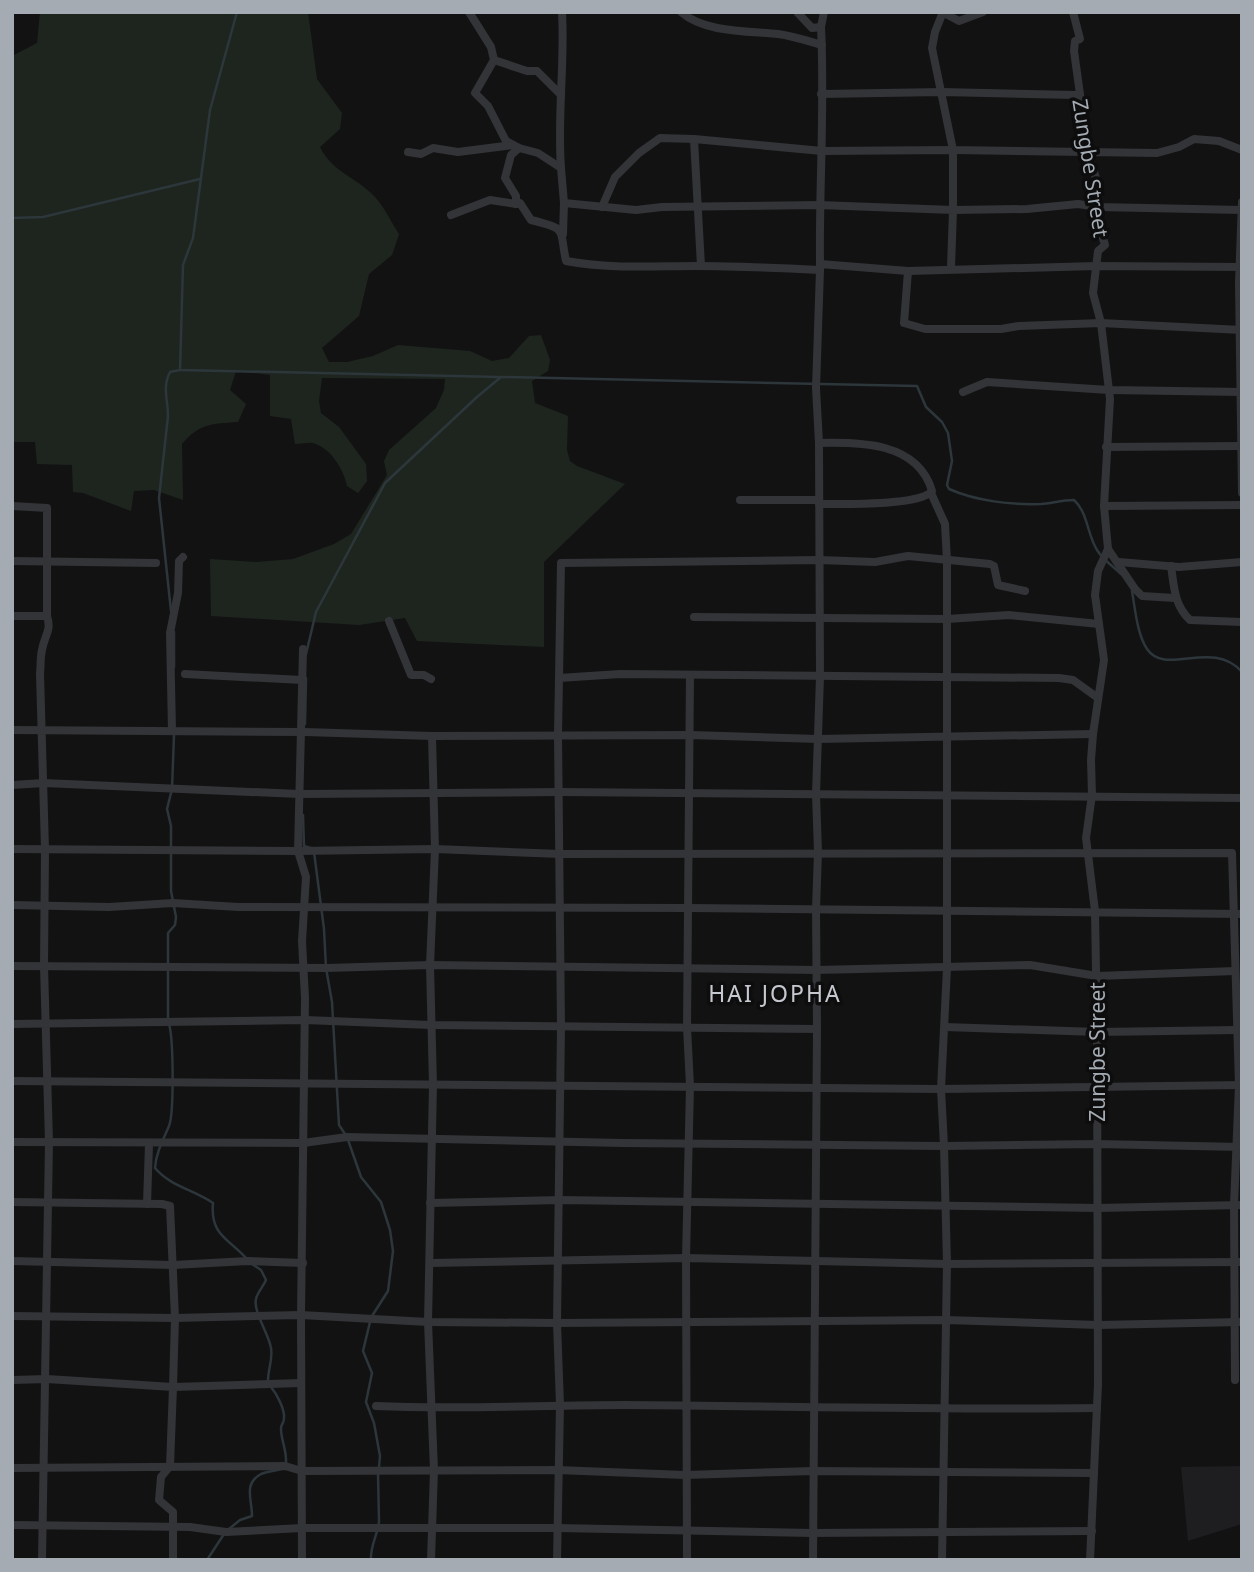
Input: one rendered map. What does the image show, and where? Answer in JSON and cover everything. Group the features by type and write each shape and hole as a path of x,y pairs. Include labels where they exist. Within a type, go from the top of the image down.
{"street":[{"path":"469,12 491,47 494,60 475,93 488,106 503,137 516,146 538,153 561,168"},
{"path":"562,12 561,168 566,261 617,267 820,267 908,271 1096,266 1241,267"},
{"path":"681,12 697,21 726,30 779,34 822,45"},
{"path":"797,12 812,28 821,27"},
{"path":"813,1560 817,739 820,677 817,378 822,151 821,27 824,12"},
{"path":"951,268 953,150 932,48 937,26 944,13 959,21 983,12"},
{"name":"Zungbe Street","path":"1073,12 1080,39 1075,41 1074,51 1088,152 1099,188 1097,218 1105,245 1098,251 1093,293 1101,323 1109,390 1104,506 1107,552 1098,571 1095,595 1104,660 1093,734 1093,795 1086,852 1095,911 1099,1264 1097,1408 1090,1560"},
{"path":"494,60 527,71 537,71 561,95"},
{"path":"821,94 942,92 1076,95"},
{"path":"602,207 615,177 639,153 660,138 822,151 1157,153 1179,147 1194,139 1219,141 1242,150"},
{"path":"694,139 701,266"},
{"path":"408,152 421,154 433,148 458,152 516,146"},
{"path":"516,146 505,177 516,196 516,204"},
{"path":"451,215 490,200 520,203 531,220 559,228 563,234"},
{"path":"564,203 636,210 662,207 820,205 953,210 1027,209 1079,204 1098,207 1241,207 1242,493"},
{"path":"908,271 904,323 925,329 1001,329 1101,323 1241,330"},
{"path":"963,392 987,382 1109,390 1241,392"},
{"path":"819,443 868,443 906,456 928,480 945,524 948,678 945,852 947,968 941,1088 947,1264 942,1560"},
{"path":"1106,447 1241,446"},
{"path":"740,500 905,500 927,497 931,493"},
{"path":"1104,506 1242,505"},
{"path":"12,506 47,508 45,562 49,634 42,649 40,674 49,1142 42,1560"},
{"path":"1107,552 1119,562 1142,596 1175,598"},
{"path":"557,1560 560,1405 557,1323 561,1086 558,734 561,563 819,560 875,562 908,556 990,564 995,569 998,585 1025,591"},
{"path":"172,731 170,633 176,603 179,561 183,557"},
{"path":"12,561 156,563"},
{"path":"1119,562 1171,566 1242,562"},
{"path":"1171,566 1175,598 1189,620 1242,622"},
{"path":"694,617 947,619 1009,615 1100,624"},
{"path":"12,616 47,616"},
{"path":"389,621 411,675 424,675 431,679"},
{"path":"302,1560 301,1315 305,1020 302,941 306,877 298,851 303,649"},
{"path":"185,674 302,680"},
{"path":"559,678 620,674 1066,678 1098,698"},
{"path":"687,1560 685,1475 686,1202 690,1086 687,1027 690,676"},
{"path":"12,730 302,732 432,736 690,735 817,739 1093,734"},
{"path":"431,1560 434,1470 428,1322 433,1085 430,965 435,849 432,736"},
{"path":"12,785 44,783 299,794 559,792 1242,798"},
{"path":"12,849 435,849 561,854 1232,853 1238,914 1235,971 1240,1085 1239,1322 1235,1380"},
{"path":"12,905 109,907 173,903 238,907 689,908 1238,914"},
{"path":"12,966 430,965 816,970 1030,965 1097,976 1235,971"},
{"path":"12,1024 305,1020 431,1025 817,1028"},
{"path":"945,1027 1097,1032 1239,1030"},
{"path":"12,1081 941,1088 1240,1085"},
{"path":"12,1142 303,1143 347,1137 944,1146 1097,1143 1239,1147"},
{"path":"147,1204 157,1143"},
{"path":"430,1203 560,1200 1097,1208 1238,1205"},
{"path":"12,1202 170,1206 175,1318 173,1387 170,1465 161,1477 159,1500 173,1512 173,1560"},
{"path":"431,1263 686,1258 947,1264 1238,1262"},
{"path":"12,1261 173,1265 248,1261 303,1263"},
{"path":"12,1316 175,1318 301,1315 428,1322 557,1323 946,1320 1098,1325 1239,1322"},
{"path":"12,1380 47,1379 173,1387 301,1383"},
{"path":"376,1406 433,1409 560,1405 1097,1408"},
{"path":"12,1468 285,1466 302,1471 557,1470 685,1475 813,1471 1094,1473"},
{"path":"12,1525 173,1527 226,1532 302,1528 556,1528 813,1533 1092,1531"}],"shaded area":[{"path":"40,12 308,12 317,79 342,113 340,129 320,147 331,163 374,196 399,234 392,255 369,274 359,316 322,348 329,362 347,362 373,356 398,345 470,351 492,361 509,358 529,336 541,335 550,360 548,371 532,381 535,403 568,416 567,450 570,461 625,484 544,562 544,647 417,641 405,618 359,625 211,616 210,559 257,562 293,559 334,544 351,534 387,475 384,461 389,450 436,408 444,390 445,379 322,378 319,401 321,413 339,427 366,464 367,481 358,493 347,486 340,467 320,446 313,443 295,444 291,419 270,416 270,375 236,371 230,390 246,404 238,422 201,428 182,444 183,500 154,490 134,491 131,511 83,493 73,492 72,465 37,464 35,442 12,442 12,56 37,43"},
{"path":"1242,1466 1242,1524 1188,1541 1181,1467"}],"waterway":[{"path":"237,12 210,110 193,238 183,265 180,370 917,386 926,407 942,422 948,433 952,461 947,485 949,489 971,497 1006,503 1041,504 1074,500 1082,511 1097,550 1121,574"},
{"path":"12,218 43,217 200,179"},
{"path":"171,611 159,498 168,416 166,383 170,372 180,370"},
{"path":"306,654 316,612 385,483 501,377"},
{"path":"1132,591 1141,636 1147,649 1155,657 1166,660 1217,658 1230,662 1242,672"},
{"path":"174,632 174,667"},
{"path":"305,724 306,678"},
{"path":"174,735 172,789 167,809 171,826 171,891 176,917 175,925 168,933 172,1106 169,1126 158,1152 155,1168 175,1184 213,1203 217,1229 247,1259"},
{"path":"303,815 304,846 311,848"},
{"path":"314,852 332,1002 339,1125 347,1137 361,1177 381,1202 393,1251 388,1291 372,1316"},
{"path":"252,1264 261,1270 266,1280 256,1304 271,1348 268,1381"},
{"path":"370,1322 363,1351 372,1373 366,1402 374,1423 380,1456 379,1467"},
{"path":"271,1387 284,1414 281,1429 286,1463"},
{"path":"229,1529 240,1520 252,1516 250,1487 255,1478 284,1468"},
{"path":"371,1560 379,1521 378,1474"},
{"path":"207,1560 224,1534"}],"district":[{"name":"HAI JOPHA","path":"775,993"}]}
